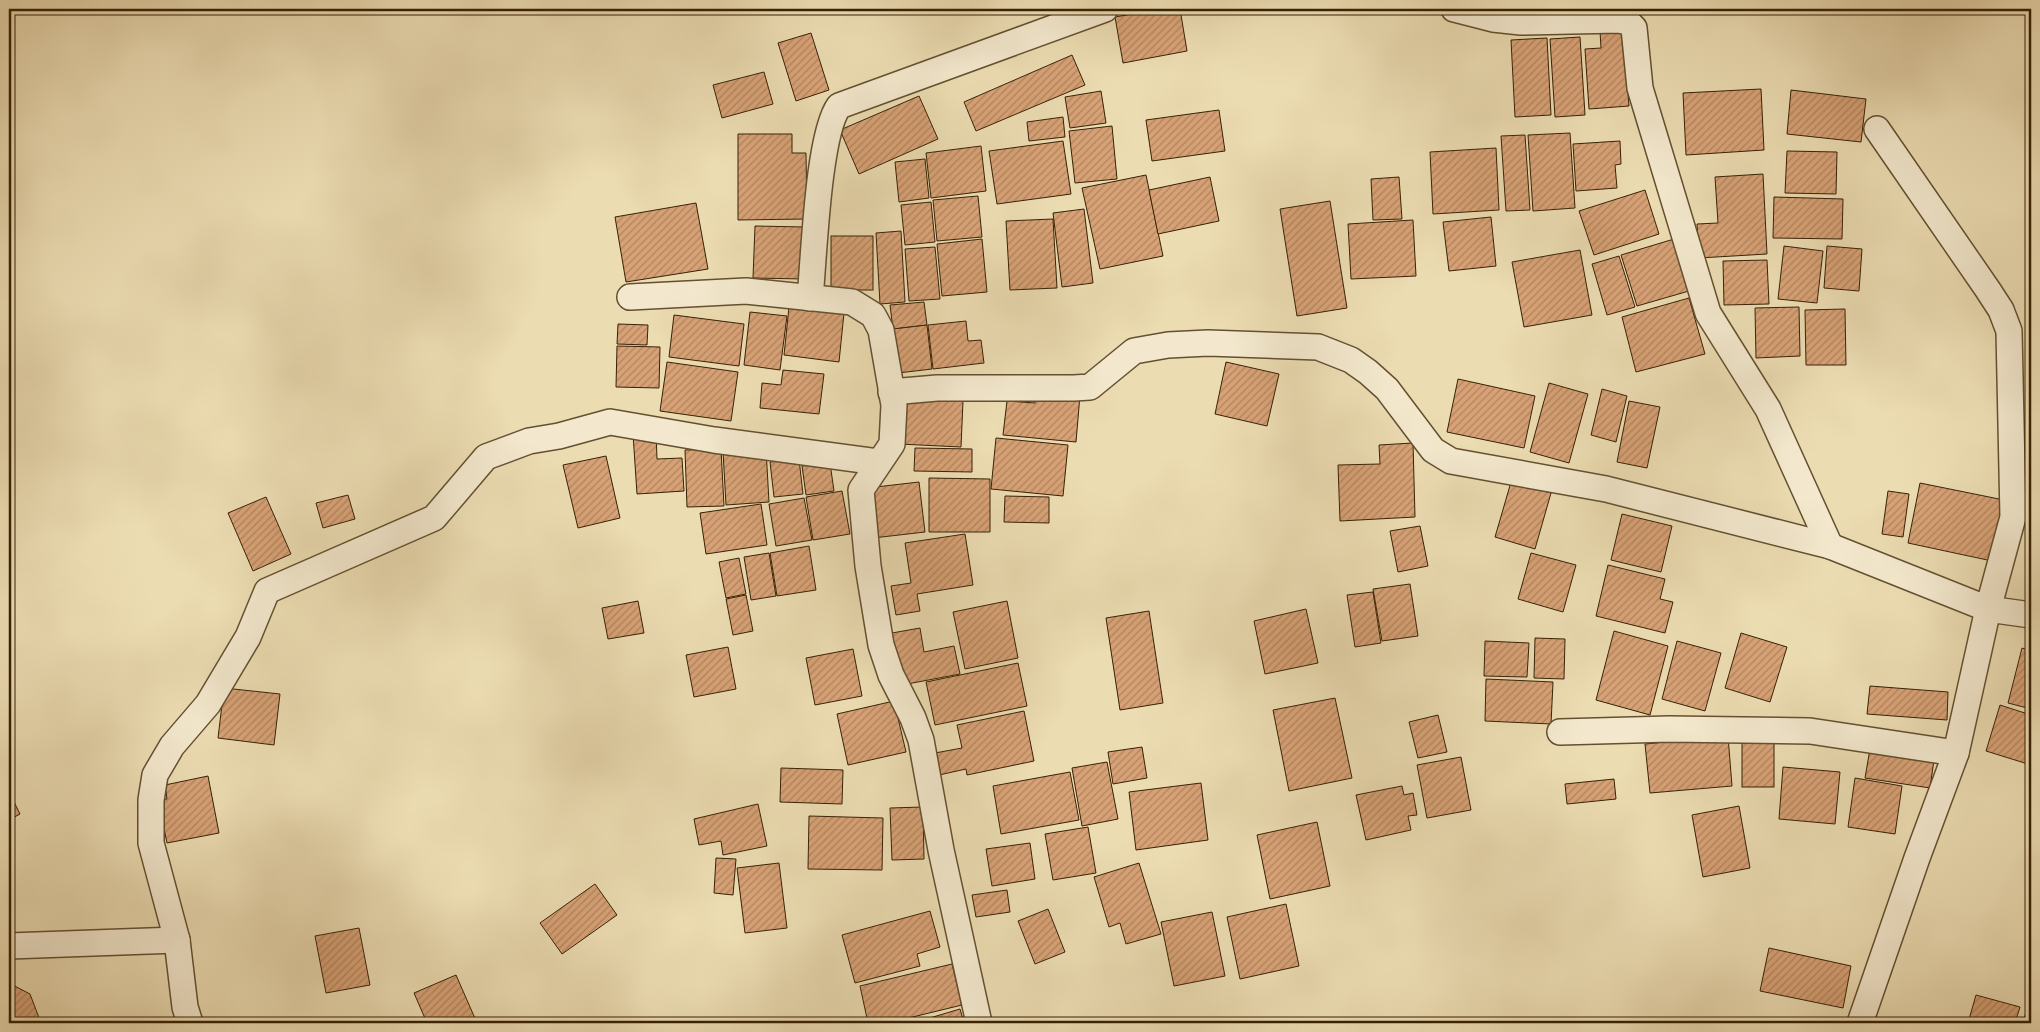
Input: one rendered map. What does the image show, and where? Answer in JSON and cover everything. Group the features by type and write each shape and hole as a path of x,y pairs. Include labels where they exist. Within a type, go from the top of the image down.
{"street":[{"path":"810,298 818,208 827,138 833,114 839,106 1105,9"},
{"path":"1454,9 1493,19 1520,22 1619,20 1628,22 1634,28 1640,88 1708,313 1768,409 1830,546"},
{"path":"1860,1023 1917,858 1956,753 1988,609 2013,517 2008,331 2000,310 1988,290 1877,129"},
{"path":"630,297 746,291 852,302 873,316 881,330 894,405 892,444 864,484 861,500 881,645 891,675 914,718 920,740 941,850 979,1023"},
{"path":"891,392 937,388 1074,388 1090,386 1134,351 1168,345 1208,343 1318,347 1351,360 1368,372 1387,389 1433,450 1450,461 1606,489 1830,546 1988,609 2031,614"},
{"path":"190,1023 185,1007 177,940 151,844 150,800 155,775 172,746 208,704 248,637 268,592 434,518 486,457 529,441 559,436 610,422 714,440 878,462"},
{"path":"1560,732 1669,729 1810,731 1956,753"},
{"path":"9,946 177,940"}],"building":[{"path":"1160,9 1180,9 1187,51 1123,63 1115,17"},
{"path":"1653,9 1673,9 1672,11"},
{"path":"1623,29 1629,106 1589,109 1585,49 1601,48 1600,31"},
{"path":"811,33 829,90 796,101 778,43"},
{"path":"1580,37 1585,115 1555,117 1550,39"},
{"path":"1547,38 1551,115 1515,117 1511,40"},
{"path":"1072,55 1085,85 976,131 964,102"},
{"path":"764,72 773,104 722,118 713,85"},
{"path":"1761,89 1764,150 1686,155 1683,93"},
{"path":"1791,90 1866,99 1861,142 1787,134"},
{"path":"1101,91 1106,123 1070,128 1065,97"},
{"path":"919,96 938,139 859,174 840,130"},
{"path":"1219,110 1225,151 1152,161 1146,120"},
{"path":"1063,117 1065,137 1029,141 1027,122"},
{"path":"1112,126 1117,179 1075,183 1069,131"},
{"path":"1570,133 1575,208 1533,211 1528,135"},
{"path":"738,134 792,134 792,153 806,153 807,219 738,220"},
{"path":"1525,135 1530,210 1506,211 1501,136"},
{"path":"1063,141 1071,194 997,204 989,151"},
{"path":"1620,141 1621,164 1615,165 1617,188 1576,191 1573,144"},
{"path":"981,146 986,191 931,198 926,153"},
{"path":"1496,148 1499,210 1433,214 1430,152"},
{"path":"1787,151 1837,152 1836,194 1785,193"},
{"path":"925,159 929,198 899,202 895,162"},
{"path":"1763,174 1767,254 1699,258 1697,224 1718,223 1715,177"},
{"path":"1146,175 1163,256 1100,269 1082,188"},
{"path":"1210,177 1219,221 1158,234 1149,190"},
{"path":"1399,177 1402,219 1373,220 1371,179"},
{"path":"1645,190 1659,234 1594,255 1579,211"},
{"path":"978,196 982,237 937,241 933,200"},
{"path":"1774,197 1843,199 1842,239 1773,238"},
{"path":"1330,201 1347,308 1297,316 1280,209"},
{"path":"931,202 935,242 905,245 901,205"},
{"path":"696,203 708,269 626,282 615,217"},
{"path":"1084,209 1093,283 1062,287 1053,213"},
{"path":"1491,217 1496,266 1449,271 1443,222"},
{"path":"1053,219 1057,288 1010,290 1006,221"},
{"path":"1413,220 1416,276 1351,279 1348,224"},
{"path":"755,226 805,227 804,279 753,278"},
{"path":"901,231 905,302 880,304 876,233"},
{"path":"831,236 873,236 873,290 831,290"},
{"path":"982,239 987,292 942,296 937,244"},
{"path":"1674,239 1689,291 1637,306 1621,255"},
{"path":"1784,246 1823,251 1817,303 1778,299"},
{"path":"1827,246 1862,249 1859,291 1824,288"},
{"path":"935,247 940,299 909,301 905,249"},
{"path":"1580,250 1592,315 1524,327 1512,262"},
{"path":"1619,256 1635,307 1607,315 1592,264"},
{"path":"1767,260 1769,304 1724,305 1723,261"},
{"path":"1689,298 1705,354 1636,372 1622,317"},
{"path":"924,302 927,325 893,329 890,305"},
{"path":"789,307 844,313 839,362 784,355"},
{"path":"1799,307 1800,356 1756,358 1755,308"},
{"path":"1845,309 1846,365 1806,365 1805,310"},
{"path":"750,312 787,316 780,370 744,365"},
{"path":"674,315 744,324 739,366 669,357"},
{"path":"966,321 968,341 981,340 984,363 933,369 928,325"},
{"path":"618,324 648,325 647,345 617,344"},
{"path":"927,325 932,369 898,373 893,329"},
{"path":"617,346 660,347 659,388 616,387"},
{"path":"667,362 738,372 731,421 660,411"},
{"path":"1226,362 1279,374 1267,426 1215,414"},
{"path":"783,370 824,374 819,414 760,408 762,383 781,385"},
{"path":"1458,379 1535,396 1524,448 1447,432"},
{"path":"1549,383 1588,394 1569,463 1530,452"},
{"path":"1602,389 1627,396 1616,442 1591,435"},
{"path":"1036,390 1080,395 1076,442 1003,435 1007,401 1035,403"},
{"path":"901,398 963,401 961,447 899,444"},
{"path":"1629,401 1660,407 1647,468 1617,462"},
{"path":"656,433 657,459 682,458 684,491 637,494 633,434"},
{"path":"996,438 1068,445 1063,496 991,489"},
{"path":"1413,443 1415,517 1340,521 1338,465 1380,464 1379,445"},
{"path":"915,448 972,449 972,472 914,471"},
{"path":"721,449 724,506 687,507 685,450"},
{"path":"766,449 769,502 726,505 723,451"},
{"path":"606,456 620,518 578,528 563,465"},
{"path":"799,459 803,494 774,497 770,462"},
{"path":"830,463 834,491 806,495 802,466"},
{"path":"929,478 990,479 990,532 929,532"},
{"path":"919,482 925,532 873,538 867,488"},
{"path":"1511,482 1551,493 1535,549 1495,537"},
{"path":"1920,483 2004,500 1992,561 1908,543"},
{"path":"842,491 850,534 813,540 806,497"},
{"path":"1888,491 1909,494 1903,537 1882,534"},
{"path":"348,495 355,519 323,528 316,503"},
{"path":"1005,496 1049,497 1049,523 1004,522"},
{"path":"266,497 291,554 253,571 228,513"},
{"path":"804,498 812,540 776,546 769,504"},
{"path":"761,504 767,545 706,554 700,513"},
{"path":"1622,514 1672,526 1661,572 1611,560"},
{"path":"1420,526 1428,566 1398,572 1390,531"},
{"path":"965,534 973,585 917,594 920,611 896,615 891,586 911,583 905,543"},
{"path":"809,546 816,590 777,596 770,553"},
{"path":"769,553 776,596 751,600 744,557"},
{"path":"1531,553 1576,565 1563,612 1518,599"},
{"path":"739,558 746,594 726,598 719,562"},
{"path":"1608,565 1665,579 1660,599 1673,602 1665,633 1596,616"},
{"path":"1410,584 1418,636 1382,641 1373,589"},
{"path":"1373,592 1381,643 1355,647 1347,595"},
{"path":"746,595 753,631 733,635 726,599"},
{"path":"638,601 644,633 608,639 602,608"},
{"path":"1007,601 1018,658 965,669 953,612"},
{"path":"1306,609 1318,663 1265,674 1254,621"},
{"path":"1149,611 1163,703 1120,710 1106,618"},
{"path":"920,628 924,652 954,646 960,674 902,685 892,633"},
{"path":"1614,631 1668,646 1650,715 1596,700"},
{"path":"1741,633 1787,647 1770,702 1725,688"},
{"path":"1535,638 1565,639 1564,679 1534,678"},
{"path":"1485,641 1529,643 1527,677 1484,676"},
{"path":"1677,641 1721,653 1705,711 1662,699"},
{"path":"728,647 736,689 694,697 686,655"},
{"path":"2022,648 2031,651 2031,709 2008,703"},
{"path":"853,649 862,696 815,705 806,658"},
{"path":"1018,663 1027,706 935,725 926,682"},
{"path":"1486,679 1553,682 1551,724 1485,721"},
{"path":"1870,686 1948,692 1947,720 1867,714"},
{"path":"224,688 280,694 274,745 218,738"},
{"path":"1335,698 1352,778 1289,791 1273,710"},
{"path":"894,701 906,752 848,765 837,714"},
{"path":"2000,705 2031,715 2031,765 1986,751"},
{"path":"1024,711 1034,761 967,775 966,769 939,775 935,753 962,748 957,725"},
{"path":"1438,715 1447,752 1418,758 1409,722"},
{"path":"1728,736 1732,786 1650,793 1645,744"},
{"path":"1742,741 1774,741 1774,787 1742,787"},
{"path":"1871,743 1935,753 1930,788 1865,778"},
{"path":"1142,747 1147,778 1113,784 1108,752"},
{"path":"1461,757 1471,810 1427,818 1417,765"},
{"path":"1107,762 1118,819 1082,826 1072,768"},
{"path":"1783,767 1840,772 1835,824 1779,819"},
{"path":"781,768 843,770 842,804 780,802"},
{"path":"1070,772 1079,820 1001,834 993,786"},
{"path":"208,776 219,833 167,843 158,800 167,799 165,785"},
{"path":"1855,778 1902,786 1895,834 1848,827"},
{"path":"1614,779 1616,799 1567,804 1565,784"},
{"path":"1201,783 1208,840 1136,850 1129,792"},
{"path":"1402,786 1404,795 1413,793 1417,815 1408,816 1411,830 1366,840 1356,795"},
{"path":"9,792 20,814 9,820"},
{"path":"758,804 767,846 723,855 721,841 699,845 694,819"},
{"path":"1739,806 1750,868 1703,877 1692,815"},
{"path":"923,807 924,859 892,860 890,808"},
{"path":"809,816 883,818 882,870 808,869"},
{"path":"1317,822 1330,886 1270,899 1257,835"},
{"path":"1088,827 1096,873 1053,880 1045,834"},
{"path":"1030,843 1035,879 992,886 986,849"},
{"path":"716,858 736,859 733,895 714,893"},
{"path":"779,863 787,928 745,933 737,868"},
{"path":"1139,863 1161,934 1126,944 1120,923 1109,927 1094,877"},
{"path":"595,884 617,915 562,954 540,923"},
{"path":"1007,890 1010,912 976,917 972,895"},
{"path":"1286,904 1299,966 1240,979 1227,917"},
{"path":"1048,909 1065,952 1035,964 1018,921"},
{"path":"930,911 940,947 917,954 920,966 855,983 842,935"},
{"path":"1212,912 1225,976 1174,986 1161,922"},
{"path":"359,928 370,985 326,993 315,936"},
{"path":"1769,948 1851,966 1843,1008 1760,991"},
{"path":"952,964 962,1005 888,1023 868,1023 860,986"},
{"path":"456,975 477,1023 427,1023 414,993"},
{"path":"9,983 30,994 41,1023 9,1023"},
{"path":"1976,995 2020,1007 2015,1023 1968,1023"},
{"path":"960,1009 964,1023 913,1023"},
{"path":"2026,1012 2031,1013 2031,1023 2023,1023"}]}
